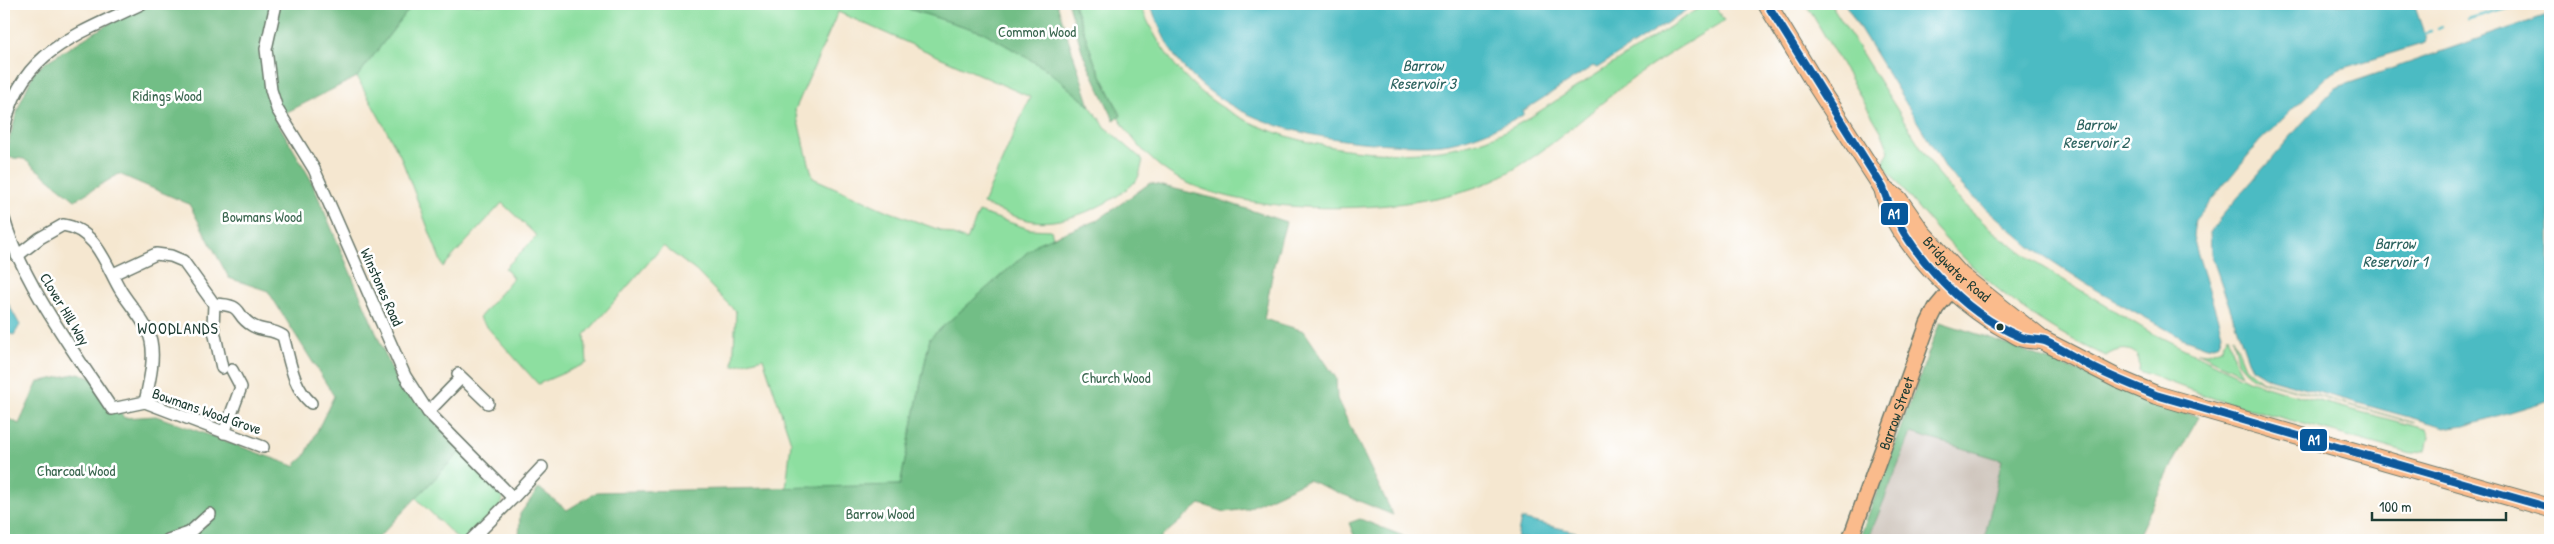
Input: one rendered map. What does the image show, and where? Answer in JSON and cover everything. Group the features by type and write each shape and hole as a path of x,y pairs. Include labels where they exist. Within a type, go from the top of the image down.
{"highway":[{"name":"Bridgwater Road","path":"1767,4 1883,188 1887,204 1916,248 1951,290 1978,311 2022,338 2042,340"},
{"name":"Bridgwater Road","path":"1883,188 1898,199 1920,232 1973,287 2029,327 2042,340 2118,379 2156,394 2550,508"},
{"path":"1937,250 1953,275 1954,282 1951,290 1973,287"},
{"path":"1937,250 1950,257 1978,283 2020,316 2029,327"}],"main road":[{"name":"Barrow Street","path":"1850,540 1928,324 1936,308 1951,290"}],"street":[{"path":"4,130 12,101 33,65 56,45 141,4"},
{"name":"Winstones Road","path":"276,4 266,49 267,71 277,109 314,168 405,376 428,412 513,498"},
{"name":"Clover Hill Way","path":"4,219 17,256 72,349 112,408"},
{"path":"17,256 63,225 73,226 80,230 102,253 150,339 152,362 145,402"},
{"path":"113,274 156,254 171,256 183,261 214,304 213,326 227,369 241,387 224,433"},
{"path":"214,304 228,304 238,308 251,326 259,330 273,330 283,336 291,372 302,395 311,403"},
{"path":"428,412 460,376 488,403"},
{"name":"Bowmans Wood Grove","path":"112,408 145,402 263,447"},
{"path":"471,540 542,467"},
{"path":"168,540 189,533 210,514"}],"shaded area":[{"path":"1911,432 2002,460 1984,540 1868,540"}],"green space":[{"path":"141,4 413,4 357,77 275,118 310,178 395,377 461,451 376,540 4,540 4,416 19,424 38,382 79,373 103,383 124,418 156,416 294,466 305,456 334,396 268,291 229,278 189,204 119,174 75,200 24,159 4,157 19,106 34,72 46,62"},
{"path":"413,4 893,4 985,33 1046,69 1090,106 1107,129 1143,160 1137,180 1126,190 1102,205 1074,216 1046,222 1034,221 983,204 1030,97 838,12 795,110 813,178 885,210 967,240 979,212 1029,229 1051,230 1053,237 1038,243 930,338 900,485 786,489 791,442 763,358 733,366 736,312 696,271 663,246 585,335 587,363 538,384 479,318 513,278 505,268 537,236 502,203 443,267 400,155 357,77"},
{"name":"Common Wood","path":"893,4 1057,4 1090,106 1046,69 985,33"},
{"path":"1068,4 1074,4 1095,63 1121,116 1114,120 1083,54"},
{"path":"1074,4 1140,4 1152,30 1175,65 1205,95 1234,114 1267,129 1305,141 1345,149 1385,152 1424,152 1461,146 1494,136 1536,114 1705,4 1714,4 1724,21 1647,69 1532,158 1498,178 1465,191 1425,200 1380,206 1332,208 1285,206 1241,199 1201,189 1169,173 1154,162 1140,148 1118,117 1121,115 1095,63"},
{"path":"1806,4 1831,4 1937,173 1963,204 1994,232 2039,265 2148,331 2248,380 2288,393 2426,429 2429,437 2426,450 2411,454 2215,399 2139,371 2138,357 2130,350 2118,350 2106,356 2038,319 1981,275 1956,250 1907,195 1883,164 1889,151 1881,131"},
{"name":"Church Wood","path":"1150,183 1217,199 1286,222 1274,265 1264,319 1304,331 1336,378 1337,399 1393,515 1308,480 1246,509 1225,512 1200,504 1158,540 519,540 520,514 539,488 567,510 597,492 900,485 930,338 1038,243 1098,220"},
{"path":"1940,322 1993,339 2199,417 2175,459 2136,540 1984,540 2002,460 1911,433 1868,540 1859,540"},
{"path":"2228,335 2233,357 2242,374 2197,352 2208,353 2221,348"},
{"path":"2233,337 2245,367 2260,380 2415,423 2252,378 2238,362"},
{"path":"461,451 501,492 503,499 500,506 465,540 459,540 416,498"},
{"path":"1360,519 1403,536 1405,540 1356,540 1349,523"}],"water":[{"name":"Barrow Reservoir 3","path":"1150,4 1696,4 1597,68 1593,66 1523,111 1523,115 1468,138 1449,143 1421,145 1363,142 1303,133 1246,113 1220,98 1196,80 1176,58 1158,25"},
{"name":"Barrow Reservoir 2","path":"1845,4 2414,4 2426,39 2425,43 2340,69 2326,77 2259,142 2195,220 2193,236 2222,333 2219,343 2207,347 2182,338 2096,290 2032,248 1971,195 1947,170"},
{"name":"Barrow Reservoir 1","path":"2550,14 2550,400 2464,426 2449,428 2270,379 2252,368 2211,254 2210,232 2221,217 2335,88"},
{"path":"4,296 20,325 14,335 4,332"},
{"path":"1521,519 1576,532 1574,540 1517,538"}],"waterway":[{"path":"2468,19 2520,4"},
{"path":"2438,29 2442,27"},
{"path":"2424,33 2431,31"}],"transit line":[{"name":"A1","path":"1767,4 1883,188 1892,211 1905,233 1937,276 1977,312 1999,326 2024,338 2047,342 2098,370 2156,395 2550,508"}],"district":[{"name":"WOODLANDS","path":"178,328"}],"park label":[{"name":"Ridings Wood","path":"167,95"},
{"name":"Bowmans Wood","path":"262,216"},
{"name":"Charcoal Wood","path":"76,470"},
{"name":"Barrow Wood","path":"880,513"}]}
